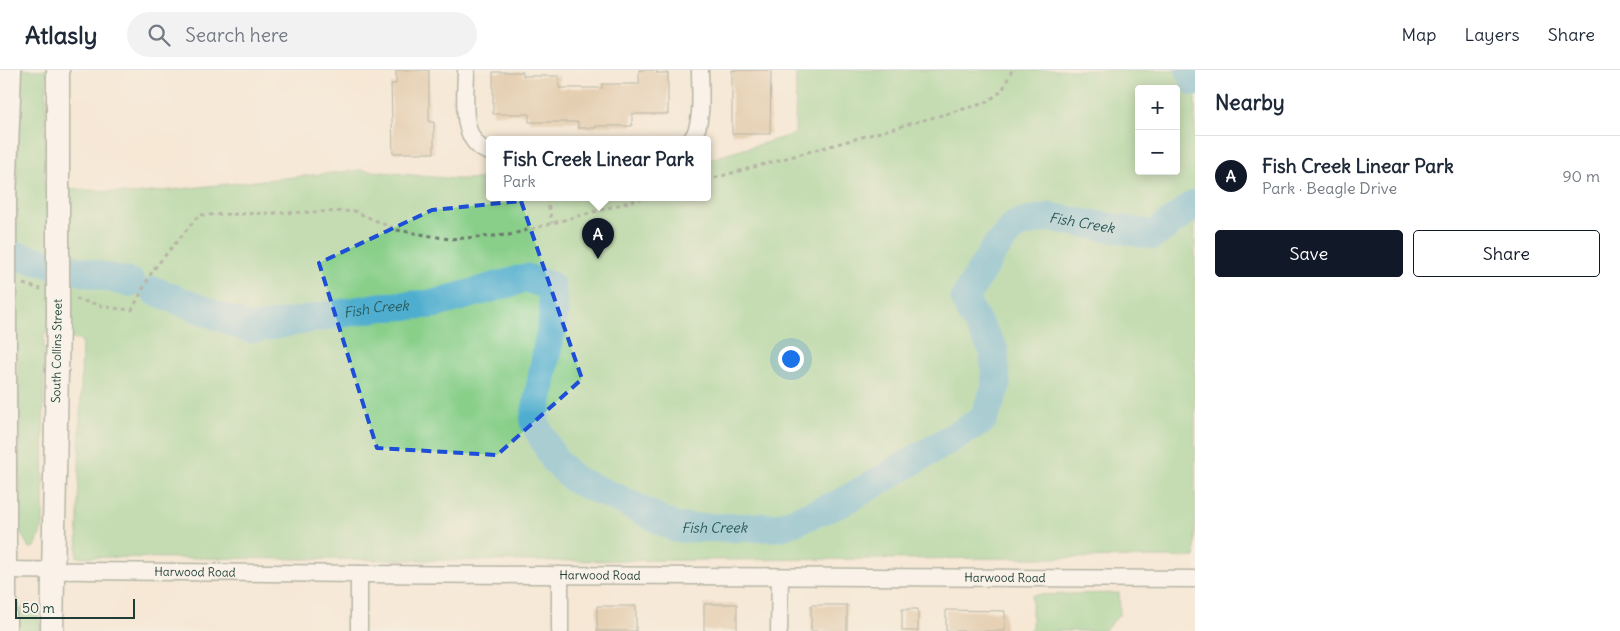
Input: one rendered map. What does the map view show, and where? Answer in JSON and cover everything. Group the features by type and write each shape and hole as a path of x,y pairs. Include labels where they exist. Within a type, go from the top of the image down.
{"main road":[{"path":"4,631 5,200 10,70"},
{"name":"South Collins Street","path":"52,631 58,319 58,70"}],"street":[{"path":"466,70 466,118 470,137 481,149 486,151"},
{"path":"694,136 700,110 700,70"},
{"name":"Harwood Road","path":"5,570 1195,580"},
{"path":"358,574 359,631"},
{"path":"560,575 560,631"},
{"path":"779,631 780,577"}],"path":[{"path":"711,179 985,103 1002,91 1012,70"},
{"path":"548,201 552,223"},
{"path":"74,298 111,308 132,310 154,270 199,215 354,211 397,230 449,239 509,235 633,201"},
{"path":"18,283 46,291"}],"highlighted area":[{"path":"521,201 582,379 497,455 377,448 319,263 432,210"}],"green space":[{"path":"18,70 47,70 44,186 133,194 360,170 456,179 486,179 486,201 711,201 711,159 795,134 796,70 1195,70 1195,557 541,561 77,557 82,341 44,333 43,526 35,547 29,548 19,529 18,364 15,340"},
{"path":"1119,593 1120,614 1104,631 1028,631 1032,627 1032,595"},
{"path":"25,604 30,605 37,614 42,631 11,631 11,627"}],"building":[{"path":"396,70 429,70 429,122 434,122 434,153 393,153 391,84 396,84"},
{"path":"639,70 657,70 657,73 668,73 668,114 632,114 632,126 578,128 578,122 529,122 529,114 493,114 493,72 523,72 523,76 559,76 559,88 602,88 602,84 639,84"},
{"path":"732,70 771,70 770,134 732,134"},
{"path":"704,604 737,604 737,631 704,631"},
{"path":"811,605 847,605 847,631 811,631"},
{"path":"597,606 636,606 636,631 597,631"},
{"path":"902,609 918,609 918,631 902,631"},
{"path":"946,610 1005,611 1005,631 946,631"}],"waterway":[{"name":"Fish Creek","path":"1190,70 1195,82"},
{"name":"Fish Creek","path":"155,291 251,329 379,307 434,304 526,278 551,286 554,312 534,422 555,461 575,480 621,500 676,528 780,527 841,503 983,420 996,387 994,350 970,311 965,298 993,251 1015,225 1048,217 1154,235 1195,204"},
{"name":"Fish Creek","path":"0,252 131,283"}],"place":[{"name":"Fish Creek Linear Park","path":"598,259"}]}
